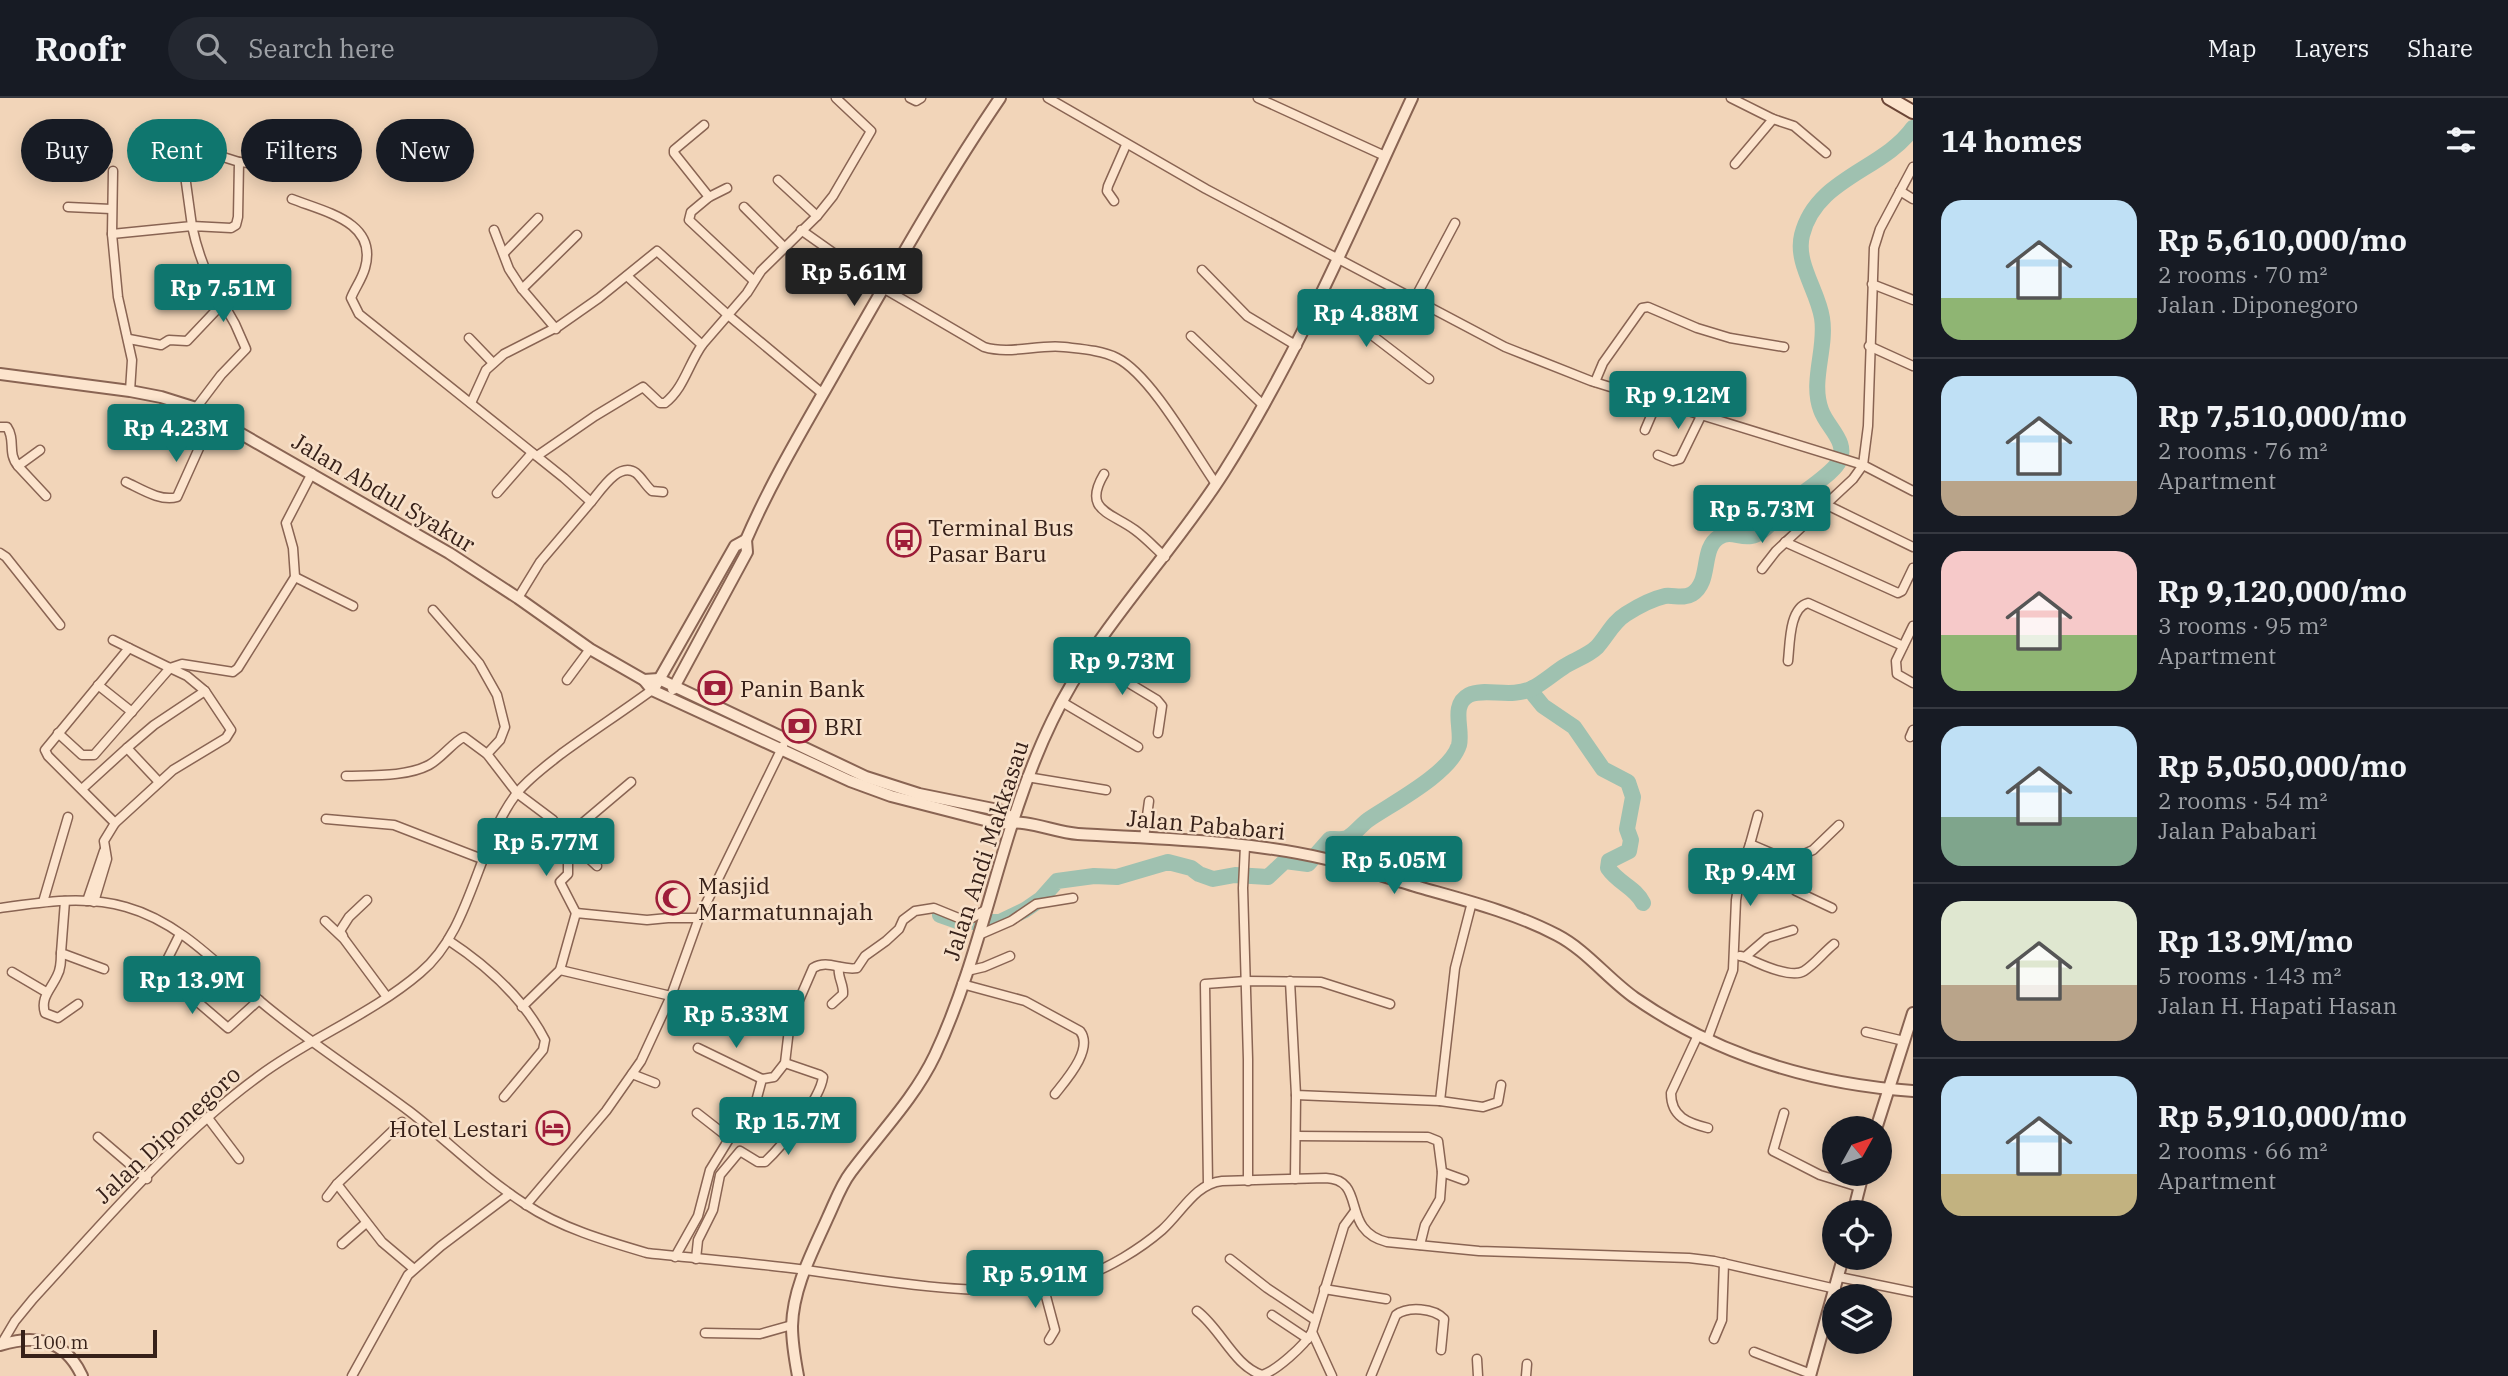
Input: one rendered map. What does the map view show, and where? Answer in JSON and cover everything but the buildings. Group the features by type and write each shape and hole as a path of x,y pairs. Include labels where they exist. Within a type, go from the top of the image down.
{"main road":[{"path":"1889,98 1908,109"}],"street":[{"path":"497,493 535,455 642,388 646,388 660,403 665,403 681,387 702,345 747,293 753,280 785,247 805,233 834,195 871,131 836,98"},
{"path":"910,98 916,101 921,98"},
{"path":"667,699 747,552 746,540 756,516 823,394 949,175 1000,98"},
{"path":"1048,98 1126,145 1505,347 1595,382 1863,465 1913,491"},
{"path":"1258,98 1385,156"},
{"name":"Jalan Andi Makkasau","path":"798,1376 792,1325 804,1270 844,1182 916,1090 947,1028 985,921 1027,777 1062,702 1089,659 1216,484 1264,406 1339,260 1412,98"},
{"path":"1731,98 1800,130 1826,153"},
{"path":"1735,164 1773,119"},
{"path":"704,125 674,150 674,153 709,197"},
{"path":"1114,201 1107,191 1108,186 1126,145"},
{"path":"112,234 192,226 231,228 236,225 238,217 239,162 201,150 191,150 185,154 183,162 192,226 197,250 246,349 215,382 196,408"},
{"path":"1762,569 1785,542 1853,479 1863,465 1868,426 1874,248 1880,229 1913,167"},
{"path":"778,180 817,216"},
{"path":"112,182 112,234 118,297 132,360 130,391"},
{"path":"727,188 709,197 688,216 690,222 753,280"},
{"path":"1900,191 1913,199"},
{"path":"292,199 337,217 363,235 368,253 365,270 351,298 354,308 591,502"},
{"path":"68,207 111,209"},
{"path":"744,207 785,247"},
{"path":"504,253 538,218"},
{"path":"1414,300 1455,223"},
{"path":"494,230 509,269 556,329"},
{"path":"805,233 883,288 984,347 993,350 1060,346 1099,352 1125,362 1151,391 1216,484"},
{"path":"522,289 577,235"},
{"path":"471,403 486,370 504,354 556,329 627,276 654,252 659,251 728,315 823,394"},
{"path":"1202,270 1247,316 1297,346"},
{"path":"627,276 702,345"},
{"path":"1872,284 1913,300"},
{"path":"1321,296 1429,379"},
{"path":"128,339 161,345 169,340 187,341 223,303"},
{"path":"1595,382 1603,363 1642,308 1648,307 1697,328 1730,338 1784,347"},
{"path":"1191,336 1264,406"},
{"path":"469,338 493,363"},
{"path":"1869,346 1913,366"},
{"name":"Jalan Abdul Syakur","path":"0,374 58,384 130,391 162,397 196,408 449,553 590,649 644,680 652,691 667,699 780,751 891,796 1000,824 1014,821"},
{"path":"1645,430 1657,402"},
{"path":"126,482 151,494 173,499 177,497 213,416"},
{"path":"1658,456 1680,459 1701,416"},
{"path":"0,426 7,427 10,432 10,453 18,466 46,496"},
{"path":"18,466 40,450"},
{"path":"518,598 540,562 617,474 627,470 635,472 649,489 663,492"},
{"path":"58,733 82,755 89,757 99,751 170,668 182,664 234,672 295,577 293,548 286,523 312,473"},
{"path":"1104,474 1095,495 1100,508 1136,531 1165,556"},
{"path":"1825,504 1913,547"},
{"name":"Jalan Diponegoro","path":"1,1344 24,1308 208,1118 260,1075 387,997 420,973 437,956 448,940 467,899 493,833 517,793 553,761 652,691 735,546 746,540"},
{"path":"1785,542 1898,593 1902,591 1913,568"},
{"path":"0,553 60,625"},
{"path":"295,577 353,606"},
{"path":"1787,661 1791,631 1799,608 1808,603 1903,646"},
{"path":"433,610 479,663 497,695 505,727 500,740 487,754"},
{"path":"1913,626 1896,661 1895,670 1913,683"},
{"path":"90,902 105,848 104,841 115,823 189,758 226,738 230,732 229,725 205,691 187,676 113,640"},
{"path":"115,823 45,752 46,747 129,648"},
{"path":"567,680 590,649"},
{"path":"1089,659 1157,700 1162,706 1157,733"},
{"path":"644,680 659,679 866,777 919,794 1003,811 1014,821"},
{"path":"98,685 132,712"},
{"path":"82,789 154,726 205,691"},
{"path":"1062,702 1138,747"},
{"path":"346,776 394,773 428,766 464,737 487,754 517,793 546,814 574,847 597,866"},
{"path":"526,1205 606,1111 641,1061 671,996 699,918 786,740"},
{"path":"127,748 159,782"},
{"path":"1027,777 1105,790"},
{"path":"566,837 631,782"},
{"path":"1144,838 1149,801"},
{"path":"1708,1128 1686,1122 1675,1113 1671,1104 1671,1093 1702,1037 1733,971 1736,900 1741,870 1758,815"},
{"path":"43,902 68,817"},
{"path":"326,819 394,825 482,859"},
{"name":"Jalan Pababari","path":"1014,821 1073,834 1245,846 1304,855 1472,902 1536,925 1568,941 1635,998 1733,1053 1788,1071 1833,1081 1888,1090 1913,1091"},
{"path":"1786,862 1812,850 1839,825"},
{"path":"1750,844 1771,852 1786,862 1791,886 1796,891 1832,908"},
{"path":"1245,846 1248,1181"},
{"path":"522,1007 560,970 576,913 560,882 568,874 568,856 574,847"},
{"path":"698,1048 762,1079 774,1076 785,1063 790,1021 813,968 822,963 838,971 860,966 865,956 886,941 915,911 934,908 961,919 1011,921 1035,904 1073,898"},
{"path":"344,939 341,931 349,917 367,900"},
{"path":"65,901 58,975 46,992 44,1009 45,1013 54,1018 62,1016 78,1004"},
{"path":"0,908 65,901 124,906 140,911 180,934 226,968 259,1000 312,1042 409,1111 526,1205 601,1240 647,1253 967,1290 1043,1285 1081,1278 1140,1246 1173,1220 1208,1184 1223,1181 1332,1178 1342,1182 1349,1191 1365,1231 1377,1239 1398,1244 1479,1251 1689,1258 1837,1283 1913,1292"},
{"path":"1440,1101 1455,968 1472,902"},
{"path":"576,913 647,920 699,918"},
{"path":"325,920 344,939 387,997"},
{"path":"1745,957 1766,938 1793,930"},
{"path":"166,962 180,934"},
{"path":"448,940 472,956 503,984 544,1036 546,1044 504,1097"},
{"path":"1734,954 1762,965 1798,973 1804,971 1834,944"},
{"path":"61,953 104,969"},
{"path":"967,971 1010,956"},
{"path":"560,970 671,996"},
{"path":"832,1004 843,993 844,987 838,971"},
{"path":"12,972 46,992"},
{"path":"1208,1184 1204,985 1209,982 1246,981 1327,983 1390,1004"},
{"path":"1290,981 1296,1095 1295,1179"},
{"path":"962,984 1025,1001 1080,1031 1085,1044 1066,1080 1055,1094"},
{"path":"179,986 228,1028 259,1000"},
{"path":"1880,1116 1913,1013"},
{"path":"1866,1032 1904,1041"},
{"path":"697,1113 732,1145 758,1162 765,1163 806,1113 818,1093 823,1077 785,1063"},
{"path":"632,1074 655,1083"},
{"path":"685,1258 698,1240 713,1210 720,1175 732,1145 754,1109 762,1079"},
{"path":"1296,1095 1440,1101 1490,1106 1500,1099 1501,1086"},
{"path":"1784,1114 1773,1151 1820,1175 1859,1187 1856,1200"},
{"path":"208,1118 239,1159"},
{"path":"327,1197 401,1122"},
{"path":"1296,1136 1432,1138 1440,1143 1440,1199 1425,1225 1420,1245"},
{"path":"98,1137 147,1179"},
{"path":"685,1258 710,1170 732,1145"},
{"path":"1442,1172 1464,1180"},
{"path":"337,1184 382,1242 414,1269"},
{"path":"352,1376 387,1310 414,1269 510,1194"},
{"path":"1198,1311 1246,1366 1262,1375 1276,1368 1310,1336 1343,1226 1355,1211"},
{"path":"342,1244 366,1223"},
{"path":"1230,1259 1315,1320"},
{"path":"1714,1339 1722,1320 1724,1263"},
{"path":"1754,1352 1811,1375 1840,1270"},
{"path":"1043,1285 1055,1330 1049,1340"},
{"path":"1324,1289 1386,1299"},
{"path":"1371,1376 1396,1315 1402,1310 1440,1314 1444,1319 1441,1350"},
{"path":"1272,1315 1310,1336 1332,1376"},
{"path":"705,1333 760,1334 792,1325"},
{"path":"1,1344 33,1339 52,1343 69,1356 82,1376"},
{"path":"1478,1359 1478,1376"},
{"path":"1526,1376 1527,1364"}],"waterway":[{"path":"940,915 960,922 1000,922 1041,899 1057,881 1094,876 1117,877 1168,862 1191,868 1213,879 1235,875 1268,877 1285,861 1308,864 1330,839 1350,837 1368,820 1419,787 1444,767 1459,745 1459,711 1463,699 1475,693 1516,693 1533,688 1594,650 1617,621 1630,611 1660,597 1692,594 1702,581 1713,542 1727,534 1751,536 1760,532 1838,463 1841,448 1824,417 1818,399 1822,318 1804,266 1802,235 1821,200 1835,187 1885,154 1913,128"},
{"path":"1533,688 1534,695 1543,706 1574,727 1603,769 1628,782 1633,797 1627,829 1631,840 1629,851 1609,861 1608,868 1636,893 1643,903"}],"place":[{"name":"Terminal Bus Pasar Baru","path":"904,540"},
{"name":"Panin Bank","path":"715,688"},
{"name":"BRI","path":"799,726"},
{"name":"Masjid Marmatunnajah","path":"673,898"},
{"name":"Hotel Lestari","path":"553,1128"}]}
